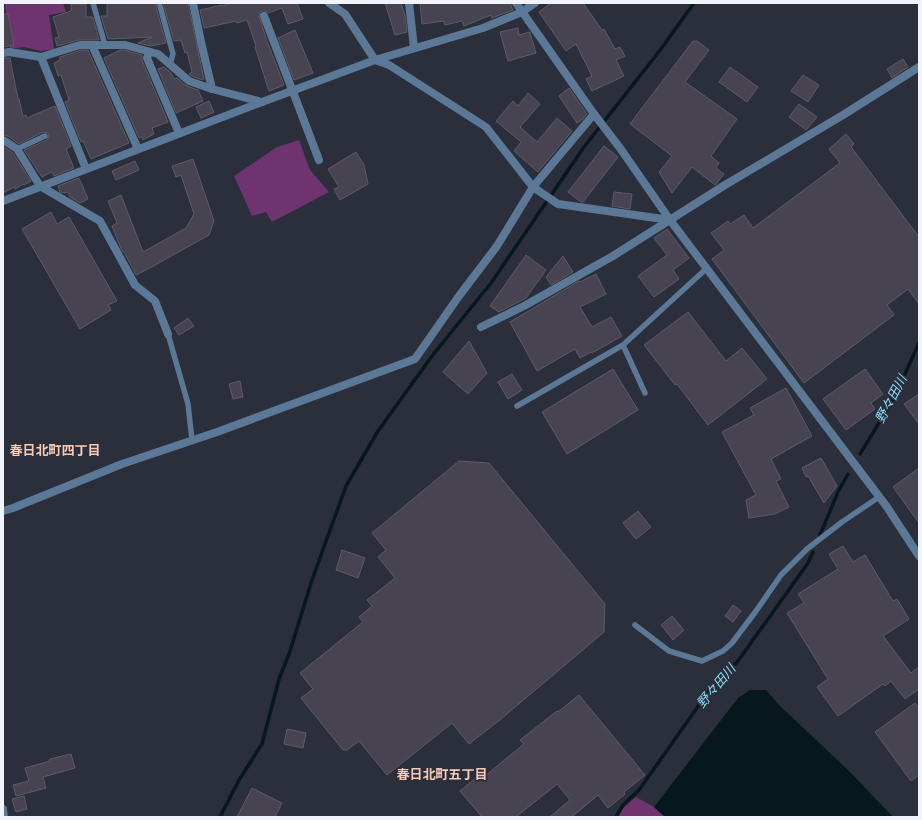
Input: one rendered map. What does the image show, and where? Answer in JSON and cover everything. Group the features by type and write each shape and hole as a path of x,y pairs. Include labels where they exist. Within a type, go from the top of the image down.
{"street":[{"path":"193,3 212,89"},
{"path":"329,3 345,14 375,60 389,65 486,127 536,189 558,204 670,220"},
{"path":"409,3 414,48"},
{"path":"516,3 670,220 888,507 919,556"},
{"path":"3,201 292,90 375,60 484,28 522,12 536,3"},
{"path":"264,16 319,160"},
{"path":"3,53 9,52 41,57 80,45 125,45 158,54 189,81 212,89 262,102"},
{"path":"92,45 138,149"},
{"path":"149,52 147,58 179,133"},
{"path":"41,57 86,169"},
{"path":"481,327 524,306 599,264 725,185 843,115 919,67"},
{"path":"3,511 14,508 122,464 415,359 459,296 497,246 536,189 596,116"},
{"path":"3,141 17,149 40,186 100,221 135,285 155,301 168,334"},
{"path":"3,809 4,817"}],"lane":[{"path":"93,3 105,45"},
{"path":"160,6 173,54 170,65"},
{"path":"17,149 45,136"},
{"path":"517,406 623,345 707,268"},
{"path":"168,334 188,404 192,440"},
{"path":"623,345 645,393"},
{"path":"635,625 669,651 702,661 723,651 732,643 781,575 806,549 879,497"}],"shaded area":[{"path":"5,3 63,3 66,12 49,15 54,49 41,51 24,47 10,49"},
{"path":"299,140 310,170 329,192 272,222 266,212 252,216 234,176 277,147"},
{"path":"750,690 766,690 779,705 849,771 893,817 665,817 654,807 738,698"},
{"path":"636,797 654,807 665,817 617,817 622,809"}],"building":[{"path":"107,3 157,3 156,7 166,43 151,46 138,43 152,37 108,39 101,16 107,16"},
{"path":"163,3 188,3 204,79 202,80 189,74 192,72 187,52 185,53 181,40 174,41"},
{"path":"232,3 297,3 303,19 288,24 282,8 268,13 262,11 260,12 259,16 284,85 269,91 247,20 204,28 200,10"},
{"path":"385,3 401,3 405,16 407,32 395,35"},
{"path":"420,3 510,3 513,10 492,18 491,15 464,26 462,21 445,25 444,21 422,24"},
{"path":"551,3 583,3 602,30 604,29 615,49 620,47 625,56 616,60 624,76 592,91 586,79 592,76 576,44 566,51 539,12"},
{"path":"71,4 86,4 86,17 93,17 99,40 79,40 57,46 55,38 59,37 53,17 71,11"},
{"path":"3,14 8,14 14,45 3,47"},
{"path":"518,28 519,35 530,32 536,53 508,61 500,32"},
{"path":"295,30 313,73 294,80 278,38"},
{"path":"693,41 697,41 709,50 685,82 737,119 711,156 719,163 716,168 724,174 716,184 715,185 692,167 672,193 659,172 672,156 630,124"},
{"path":"81,50 88,50 129,143 91,159 83,141 81,142 65,102 69,100 61,75 58,76 54,63 60,60 60,57"},
{"path":"120,50 142,55 142,60 168,122 152,128 154,134 143,140 142,137 139,138 104,58"},
{"path":"3,58 10,58 23,116 26,115 27,118 55,106 71,146 66,149 74,168 54,176 52,172 42,177 24,150 47,140 49,136 48,133 43,132 19,144 8,136 3,136"},
{"path":"903,59 908,67 892,78 887,69"},
{"path":"164,67 171,73 174,79 177,78 187,86 198,90 203,101 176,113 158,69"},
{"path":"730,67 758,87 747,102 719,82"},
{"path":"803,75 819,85 808,102 791,91"},
{"path":"569,88 587,114 577,123 559,96"},
{"path":"528,93 540,104 520,127 537,142 557,118 572,131 538,172 514,151 521,142 496,121 513,101 518,106"},
{"path":"209,101 214,112 201,118 196,107"},
{"path":"799,104 817,117 806,130 789,117"},
{"path":"846,134 854,144 851,147 919,237 919,304 908,289 887,305 894,315 804,383 712,259 724,250 711,233 728,221 730,224 744,215 753,228 840,163 829,149"},
{"path":"3,146 13,153 31,181 3,193"},
{"path":"604,146 618,157 583,202 581,202 568,192"},
{"path":"356,152 364,165 368,184 340,200 334,189 339,187 328,169"},
{"path":"193,159 214,221 209,235 136,275 121,249 112,226 117,223 108,201 121,195 143,252 186,228 194,214 181,175 176,177 172,166"},
{"path":"135,161 139,170 116,180 112,171"},
{"path":"79,178 88,199 80,203 70,197 68,192 60,192 58,186"},
{"path":"614,192 632,194 630,209 612,206"},
{"path":"51,212 57,224 69,217 117,301 108,305 111,310 80,329 22,229"},
{"path":"667,229 689,258 673,270 679,279 654,297 638,276 667,255 654,238"},
{"path":"526,255 546,270 526,298 499,312 490,306"},
{"path":"563,256 573,272 551,285 546,277"},
{"path":"596,274 606,294 580,307 592,327 611,317 622,336 580,358 575,349 537,371 510,322 579,281 580,282"},
{"path":"688,312 726,361 742,348 767,379 708,425 677,384 675,385 644,345"},
{"path":"188,318 194,326 179,335 174,328"},
{"path":"469,341 487,373 468,394 443,372"},
{"path":"613,369 638,410 567,454 542,412"},
{"path":"865,369 883,394 871,403 875,409 846,430 823,399"},
{"path":"512,374 522,390 508,399 498,382"},
{"path":"240,381 243,397 233,399 229,384"},
{"path":"786,388 812,436 771,459 781,479 776,481 789,507 775,514 749,518 746,500 756,495 722,432 754,415 750,408"},
{"path":"919,394 919,424 904,404"},
{"path":"821,458 837,486 824,503 808,476 806,477 802,468"},
{"path":"459,461 489,463 605,604 604,632 469,744 452,723 387,775 359,741 347,750 343,750 301,698 313,689 300,673 363,622 359,617 372,606 367,600 395,578 378,557 386,550 372,533"},
{"path":"919,468 919,523 893,487"},
{"path":"638,511 651,527 636,539 623,523"},
{"path":"843,546 853,562 865,555 893,601 897,599 909,619 883,636 911,673 919,667 919,689 905,699 891,681 885,686 883,684 838,716 817,687 828,679 787,613 804,603 798,594 838,569 829,554"},
{"path":"342,550 365,558 358,578 336,570"},
{"path":"733,605 741,611 733,622 725,616"},
{"path":"672,616 684,630 673,640 661,625"},
{"path":"579,695 645,775 624,792 625,794 608,808 598,795 572,817 550,817 570,800 557,784 516,817 482,817 460,791 482,773 485,776 524,744 520,740"},
{"path":"915,703 919,708 919,775 911,781 875,732"},
{"path":"287,729 306,733 303,748 284,744"},
{"path":"71,754 75,768 43,777 46,788 16,796 13,785 29,781 25,768 50,761 50,759"},
{"path":"252,788 282,803 275,817 237,817"},
{"path":"24,796 27,809 16,812 12,799"}],"waterway":[{"path":"220,817 239,780 262,744 279,679 289,654 312,580 346,486 378,431 432,356 491,283 584,147 661,49 694,3"},
{"name":"野々田川","path":"860,454 893,400 919,343"},
{"name":"野々田川","path":"820,535 838,492 848,474"},
{"name":"野々田川","path":"616,817 623,805 639,790 711,688 738,661 808,563 813,552"}],"district":[{"name":"春日北町四丁目","path":"55,450"},
{"name":"春日北町五丁目","path":"442,774"}]}
